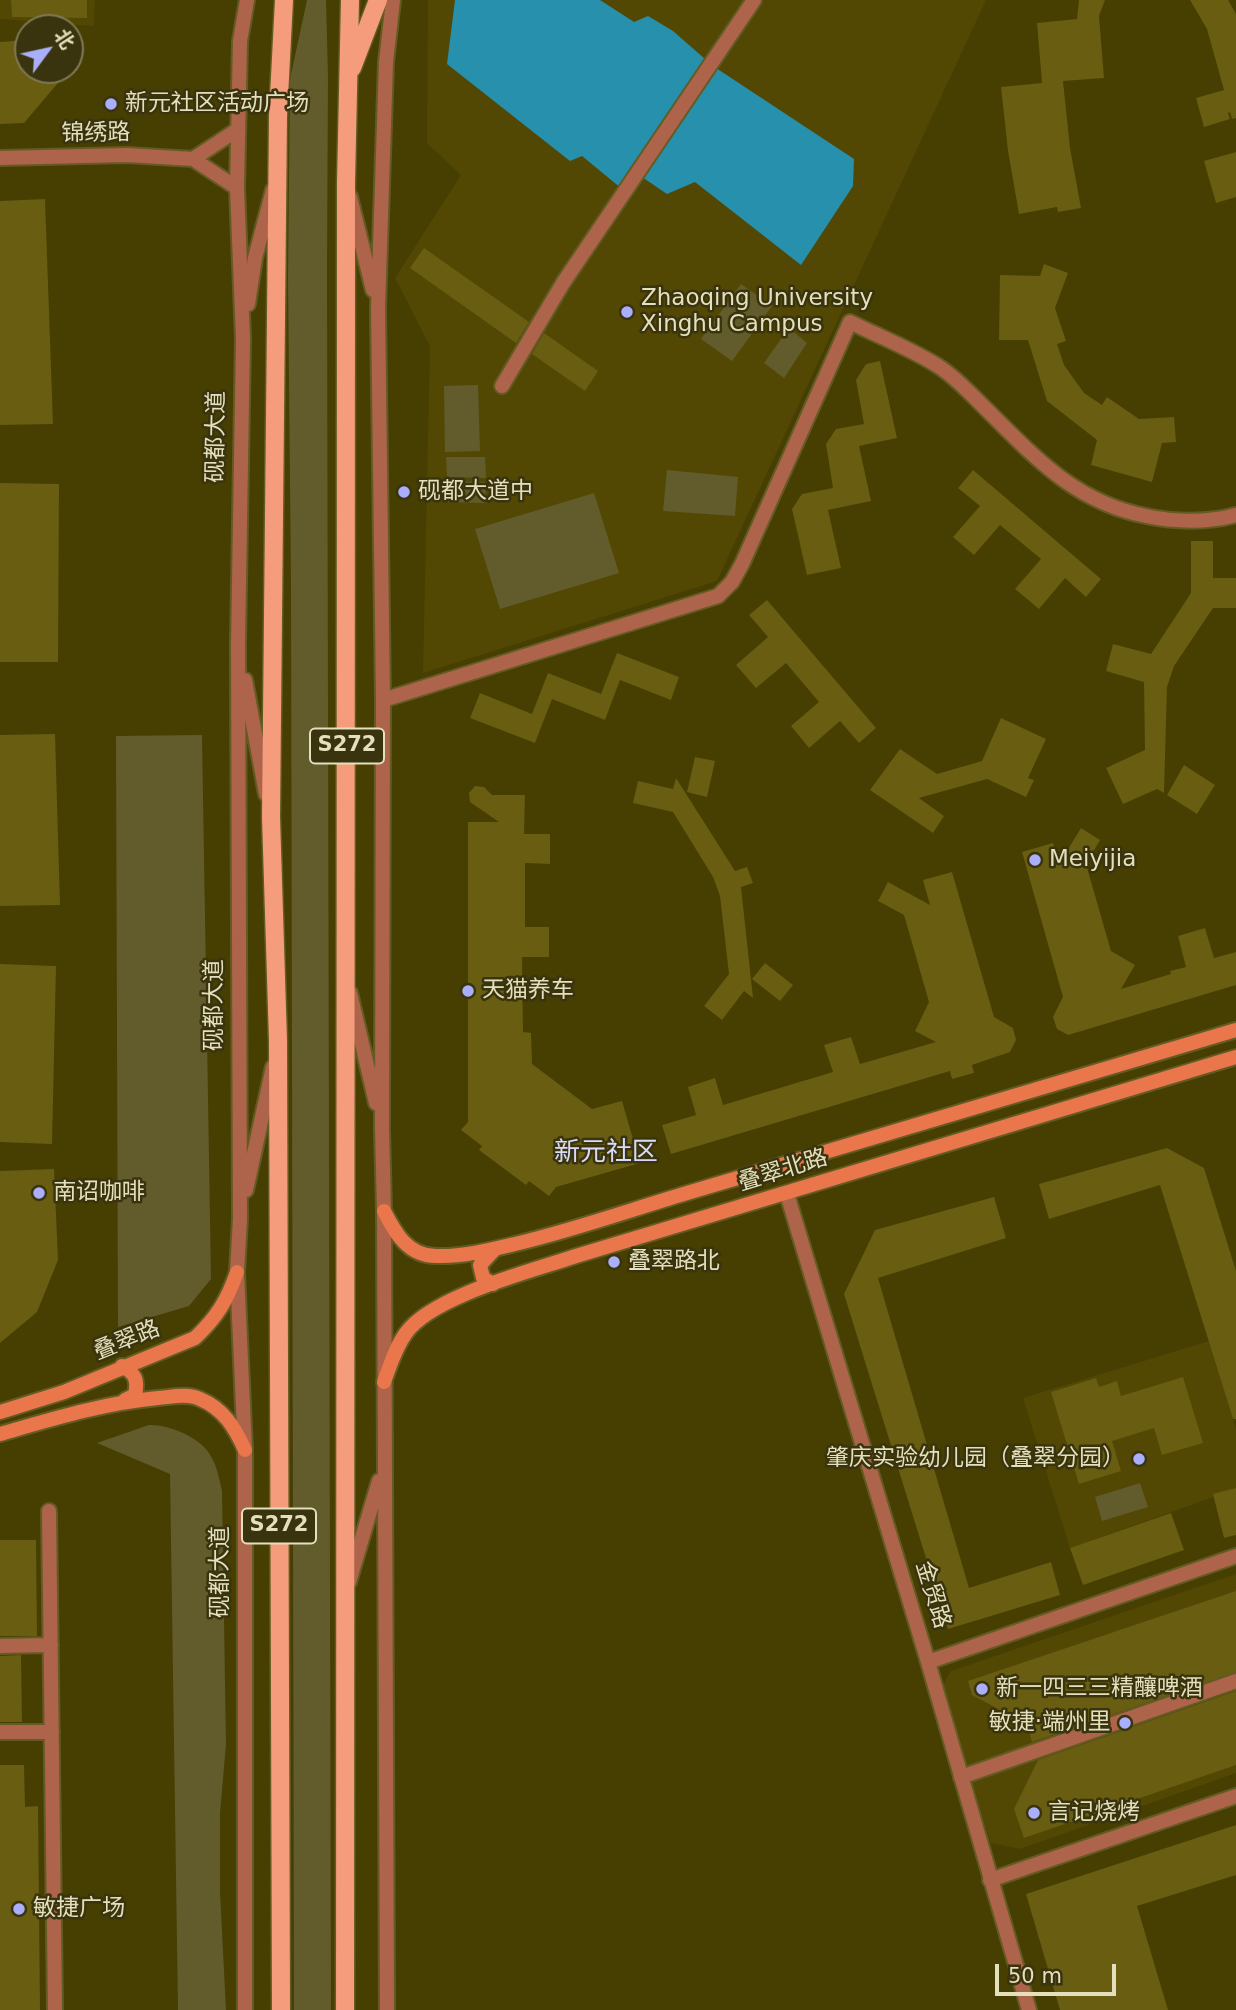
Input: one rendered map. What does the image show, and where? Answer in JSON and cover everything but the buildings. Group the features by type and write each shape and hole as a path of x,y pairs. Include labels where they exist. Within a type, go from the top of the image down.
{"main road":[{"name":"S272","path":"281,2010 278,1041 271,817 278,102 284,0"},
{"name":"S272","path":"345,2010 346,183 350,0"},
{"path":"348,81 378,0"},
{"name":"叠翠北路","path":"384,1210 396,1233 405,1243 422,1254 453,1255 495,1249 573,1230 669,1198 1236,1030"},
{"name":"叠翠北路","path":"384,1382 402,1340 423,1315 493,1284 576,1256 1236,1057"},
{"path":"493,1284 483,1278 480,1265 495,1249"},
{"name":"叠翠路","path":"0,1412 64,1392 195,1338 211,1323 227,1300 237,1272"},
{"path":"0,1434 135,1395 138,1384 134,1373 122,1366"},
{"path":"121,1401 183,1395 199,1398 222,1412 235,1429 245,1450"}],"street":[{"name":"砚都大道","path":"245,2010 245,1450 237,1272 240,1219 238,644 243,339 237,131 240,41 247,0"},
{"path":"387,2010 382,1128 383,700 378,308 386,62 393,0"},
{"path":"502,386 563,283 754,0"},
{"path":"237,131 192,159 237,188"},
{"name":"锦绣路","path":"0,158 127,155 192,159"},
{"path":"243,339 255,258 277,172"},
{"path":"346,183 378,308"},
{"path":"383,700 718,596 732,582 742,564 850,322 941,368 1043,464 1081,493 1119,511 1165,520 1222,519 1236,515"},
{"path":"238,644 271,817"},
{"path":"347,980 382,1128"},
{"path":"240,1219 278,1041"},
{"name":"金贸路","path":"788,1194 1029,2010"},
{"path":"345,1597 384,1464"},
{"path":"49,1511 55,2010"},
{"path":"928,1661 1236,1556"},
{"path":"0,1646 51,1645"},
{"path":"961,1777 1236,1681"},
{"path":"0,1732 52,1732"},
{"path":"990,1880 1236,1796"}],"shaded area":[{"path":"0,0 95,0 94,26 84,25 84,14 14,14 14,20 0,19"},
{"path":"307,0 326,0 328,77 331,2010 294,2010 288,277 290,79"},
{"name":"Zhaoqing University Xinghu Campus","path":"428,0 986,0 717,581 423,673 430,346 395,278 461,175 427,143"},
{"path":"741,284 772,306 732,361 701,339"},
{"path":"789,328 807,343 784,378 764,363"},
{"path":"478,385 480,451 445,452 444,386"},
{"path":"446,457 485,457 486,478 447,477"},
{"path":"667,470 738,477 735,516 663,511"},
{"path":"446,481 485,482 486,503 445,502"},
{"path":"594,493 619,573 500,609 475,529"},
{"path":"202,735 211,1279 189,1306 118,1327 116,736"},
{"name":"肇庆实验幼儿园（叠翠分园）","path":"1209,1341 1236,1429 1236,1489 1070,1548 1023,1398"},
{"path":"149,1425 182,1433 204,1447 214,1462 222,1491 226,1745 220,1813 220,1892 226,2010 178,2010 170,1474 97,1443"},
{"path":"1140,1483 1148,1507 1102,1521 1095,1497"},
{"name":"敏捷·端州里","path":"1236,1574 1236,1773 1020,1849 991,1843 940,1691 951,1671"}],"water":[{"path":"455,0 600,0 634,22 648,16 673,31 713,66 854,159 853,186 801,265 695,182 667,194 639,175 627,193 582,156 570,161 447,64"}],"place":[{"name":"新元社区活动广场","path":"111,104"},
{"name":"Zhaoqing University Xinghu Campus","path":"627,312"},
{"name":"砚都大道中","path":"404,492"},
{"name":"Meiyijia","path":"1035,860"},
{"name":"天猫养车","path":"468,991"},
{"name":"南诏咖啡","path":"39,1193"},
{"name":"叠翠路北","path":"614,1262"},
{"name":"肇庆实验幼儿园（叠翠分园）","path":"1139,1459"},
{"name":"新一四三三精釀啤酒","path":"982,1689"},
{"name":"敏捷·端州里","path":"1125,1723"},
{"name":"言记烧烤","path":"1034,1813"},
{"name":"敏捷广场","path":"19,1909"}],"district":[{"name":"新元社区","path":"606,1153"}]}
